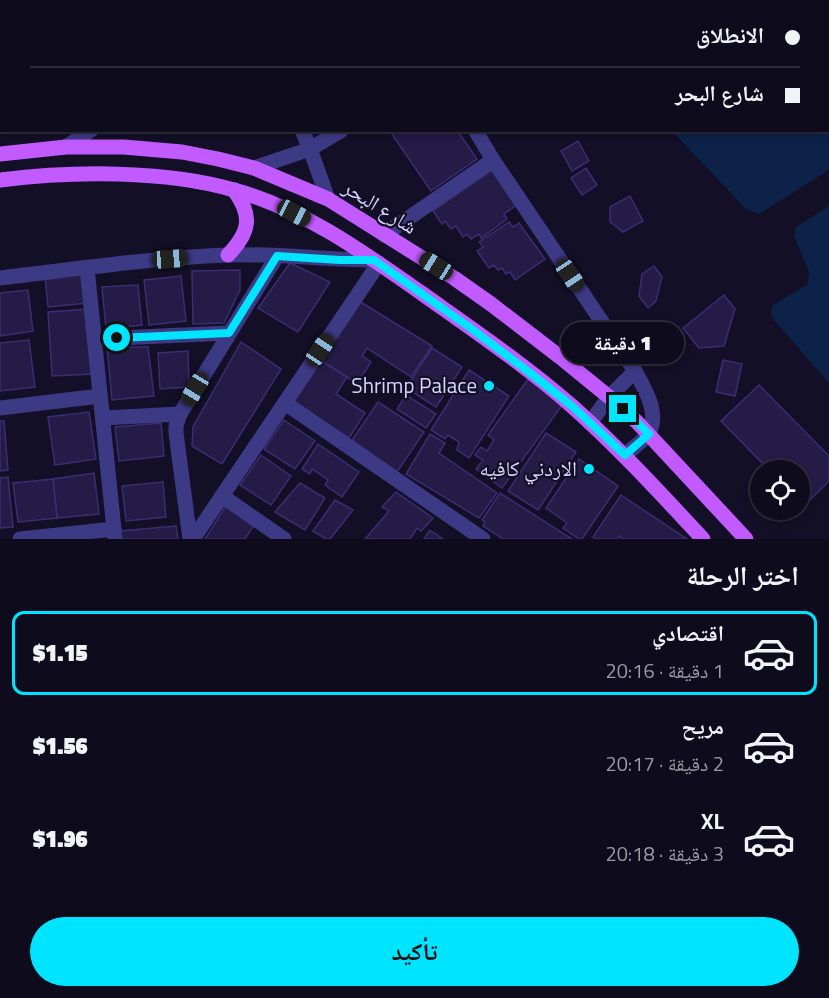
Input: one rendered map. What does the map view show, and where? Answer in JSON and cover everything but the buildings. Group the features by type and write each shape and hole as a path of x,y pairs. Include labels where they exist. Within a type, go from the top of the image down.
{"main road":[{"name":"شارع البحر","path":"0,154 66,147 124,147 182,152 254,168 328,199 454,278 542,342 609,397 649,434 746,539"},
{"path":"0,180 54,176 125,175 196,182 234,190 294,213 376,261 553,391 625,455 703,539"},
{"path":"228,255 242,238 247,216 243,202 234,190"}],"street":[{"path":"66,147 88,132"},
{"path":"303,132 328,199"},
{"path":"254,168 310,149 339,132"},
{"path":"476,132 645,389 653,419 649,434 625,455"},
{"path":"384,235 494,160"},
{"path":"0,278 153,260 228,255 376,261"},
{"path":"192,539 176,433 178,420 277,256"},
{"path":"192,539 285,403 376,261"},
{"path":"21,539 115,534 87,268"},
{"path":"94,339 229,333"},
{"path":"590,423 609,397 635,371"},
{"path":"0,408 100,396"},
{"path":"285,403 483,539"},
{"path":"103,418 180,414"},
{"path":"222,496 284,539"}],"water":[{"path":"673,132 829,132 829,170 759,214 746,209"},
{"path":"829,206 829,383 774,320 771,313 773,305 808,284 809,271 794,236 796,227"}],"place":[{"name":"Shrimp Palace","path":"489,386"},
{"name":"الاردني كافيه","path":"589,469"}],"route":[{"path":"117,338 229,333 277,256 374,260 525,369 572,406 625,455 649,434 623,409"}]}
